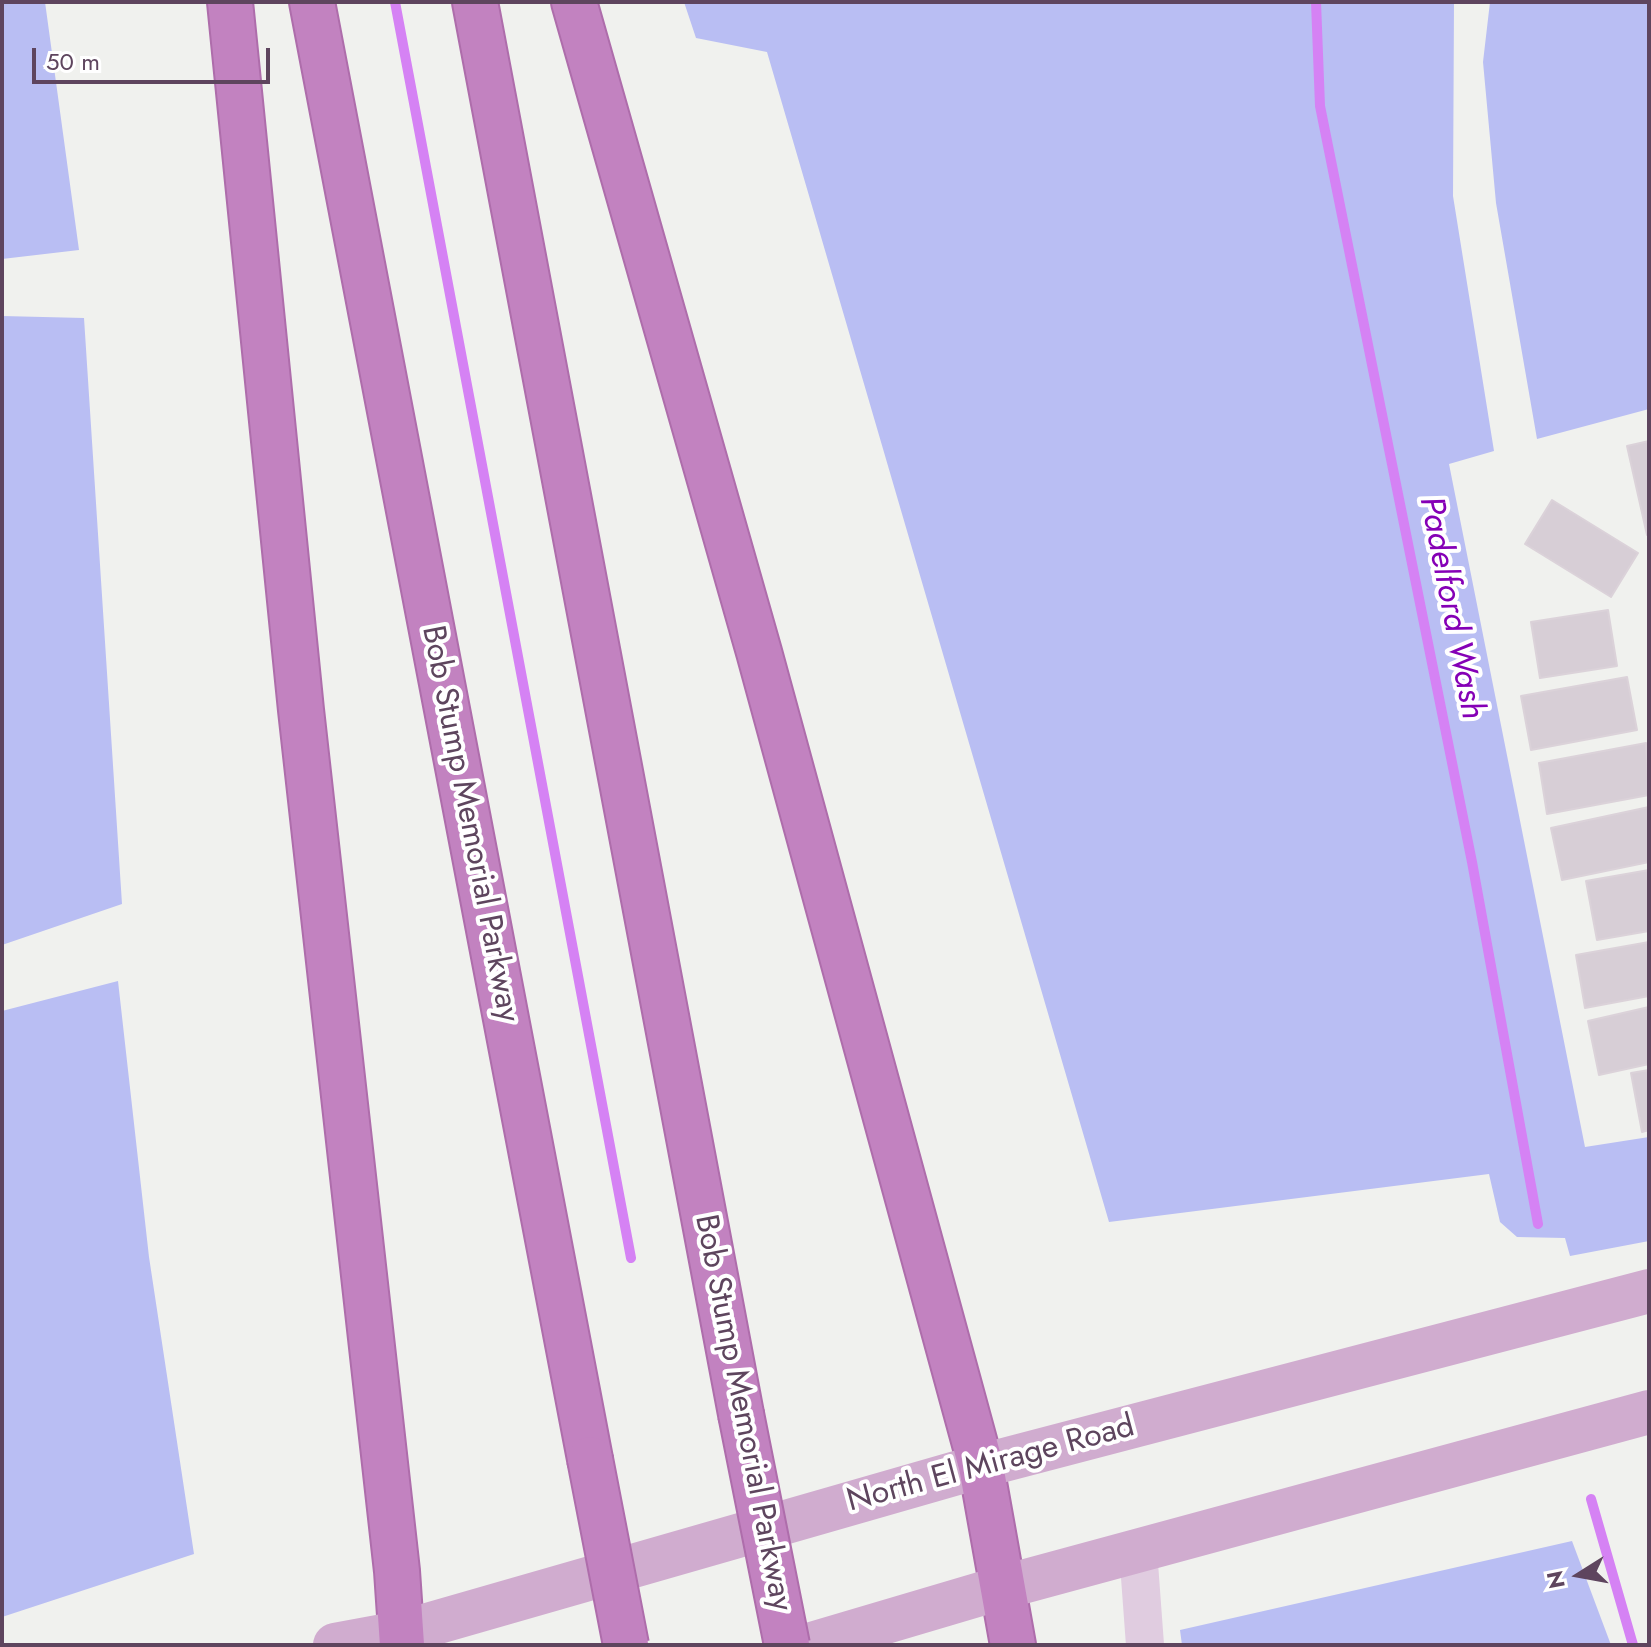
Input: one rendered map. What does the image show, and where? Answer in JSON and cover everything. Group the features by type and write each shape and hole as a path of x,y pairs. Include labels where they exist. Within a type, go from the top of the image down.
{"highway":[{"path":"230,2 301,710 397,1571 401,1639"},
{"name":"Bob Stump Memorial Parkway","path":"312,2 626,1645"},
{"name":"Bob Stump Memorial Parkway","path":"475,2 787,1645"},
{"path":"574,2 739,579 981,1466 1013,1645"}],"main road":[{"name":"North El Mirage Road","path":"335,1645 401,1639 981,1466 1649,1291"},
{"path":"808,1645 1004,1587 1649,1412"}],"lane":[{"path":"1138,1550 1145,1645"}],"shaded area":[{"path":"2,2 45,2 79,250 2,259"},
{"path":"684,2 1454,2 1453,196 1494,451 1449,464 1585,1147 1649,1137 1649,1241 1570,1256 1565,1238 1517,1237 1500,1222 1489,1174 1109,1222 767,52 696,38"},
{"path":"1490,2 1649,2 1649,409 1537,439 1496,203 1483,62"},
{"path":"2,316 84,318 122,904 2,945"},
{"path":"118,981 149,1257 194,1554 2,1617 2,1011"},
{"path":"1572,1541 1611,1645 1182,1645 1180,1630"}],"building":[{"path":"1649,441 1649,535 1647,535 1627,446"},
{"path":"1552,500 1638,553 1611,597 1525,544"},
{"path":"1608,610 1617,666 1540,678 1531,622"},
{"path":"1627,677 1637,730 1531,750 1521,696"},
{"path":"1646,743 1649,795 1547,814 1539,763"},
{"path":"1649,807 1649,862 1562,880 1551,828"},
{"path":"1649,870 1649,931 1597,940 1586,881"},
{"path":"1649,942 1649,996 1585,1008 1576,955"},
{"path":"1649,1007 1649,1064 1599,1075 1588,1021"},
{"path":"1649,1070 1649,1130 1642,1132 1631,1073"}],"waterway":[{"path":"395,2 631,1258"},
{"name":"Padelford Wash","path":"1316,2 1320,106 1472,862 1538,1224"},
{"name":"Padelford Wash","path":"1591,1499 1633,1645"}]}
